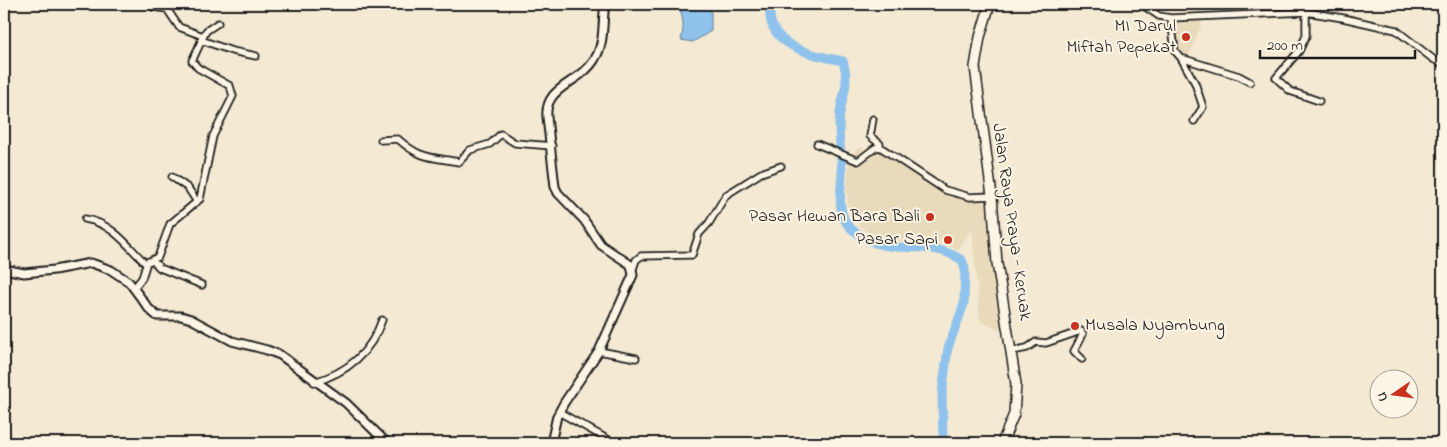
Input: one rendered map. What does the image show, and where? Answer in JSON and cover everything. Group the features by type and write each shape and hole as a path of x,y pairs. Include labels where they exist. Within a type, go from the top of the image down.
{"main road":[{"name":"Jalan Raya Praya - Keruak","path":"990,4 980,37 975,67 992,196 999,274 1016,384 1014,414 1002,443"}],"street":[{"path":"605,4 602,40 596,58 584,72 548,100 547,110 554,178 558,193 584,220 600,245 630,264 633,269"},
{"path":"1141,4 1159,16 1172,18 1306,12 1390,28 1443,64"},
{"path":"153,7 167,9 179,27 202,38 256,56"},
{"path":"1306,12 1306,36 1299,51 1276,78 1290,91 1319,100"},
{"path":"1172,18 1175,50 1195,83 1203,107 1194,121"},
{"path":"134,288 142,278 146,264 158,257 170,224 179,214 200,199 213,136 233,93 230,86 193,64 192,57 208,28 218,23"},
{"path":"1181,58 1239,76 1250,82"},
{"path":"873,119 870,136 880,144 880,147 945,190 963,196 992,196"},
{"path":"382,140 398,140 404,146 423,156 459,162 470,150 490,144 501,134 515,142 552,146"},
{"path":"817,144 858,161 875,148 880,147"},
{"path":"551,443 559,412 599,351 609,324 632,280 636,260 641,256 692,255 699,234 709,223 726,195 761,173 781,166"},
{"path":"172,177 188,188 197,202"},
{"path":"85,220 98,222 111,229 146,264"},
{"path":"152,260 160,268 202,285"},
{"path":"4,269 24,273 91,263 116,273 134,288 149,309 157,316 181,316 191,319 232,341 274,352 346,403 387,443"},
{"path":"314,382 338,374 359,357 372,344 382,320"},
{"path":"1012,352 1028,348 1036,342 1052,341 1080,331 1083,334 1074,351 1082,359"},
{"path":"599,351 636,358"},
{"path":"559,412 614,443"}],"shaded area":[{"name":"MI Darul Miftah Pepekat","path":"1204,18 1188,58 1178,54 1175,21"},
{"name":"Pasar Sapi","path":"858,148 878,150 928,184 961,200 986,202 1005,332 980,322 972,229 958,249 926,238 892,242 868,233 855,222 848,212 847,184 849,159"}],"water":[{"path":"681,4 704,4 711,12 711,31 693,42 681,40 683,20 679,8"}],"waterway":[{"path":"771,4 770,18 774,30 782,39 792,46 805,51 843,61 846,82 839,129 842,174 840,203 846,222 857,233 878,244 937,250 949,253 962,260 965,269 964,304 948,348 942,394 943,443"}],"place":[{"name":"MI Darul Miftah Pepekat","path":"1186,37"},
{"name":"Pasar Hewan Bara Bali","path":"930,217"},
{"name":"Pasar Sapi","path":"948,240"},
{"name":"Musala Nyambung","path":"1075,326"}]}
